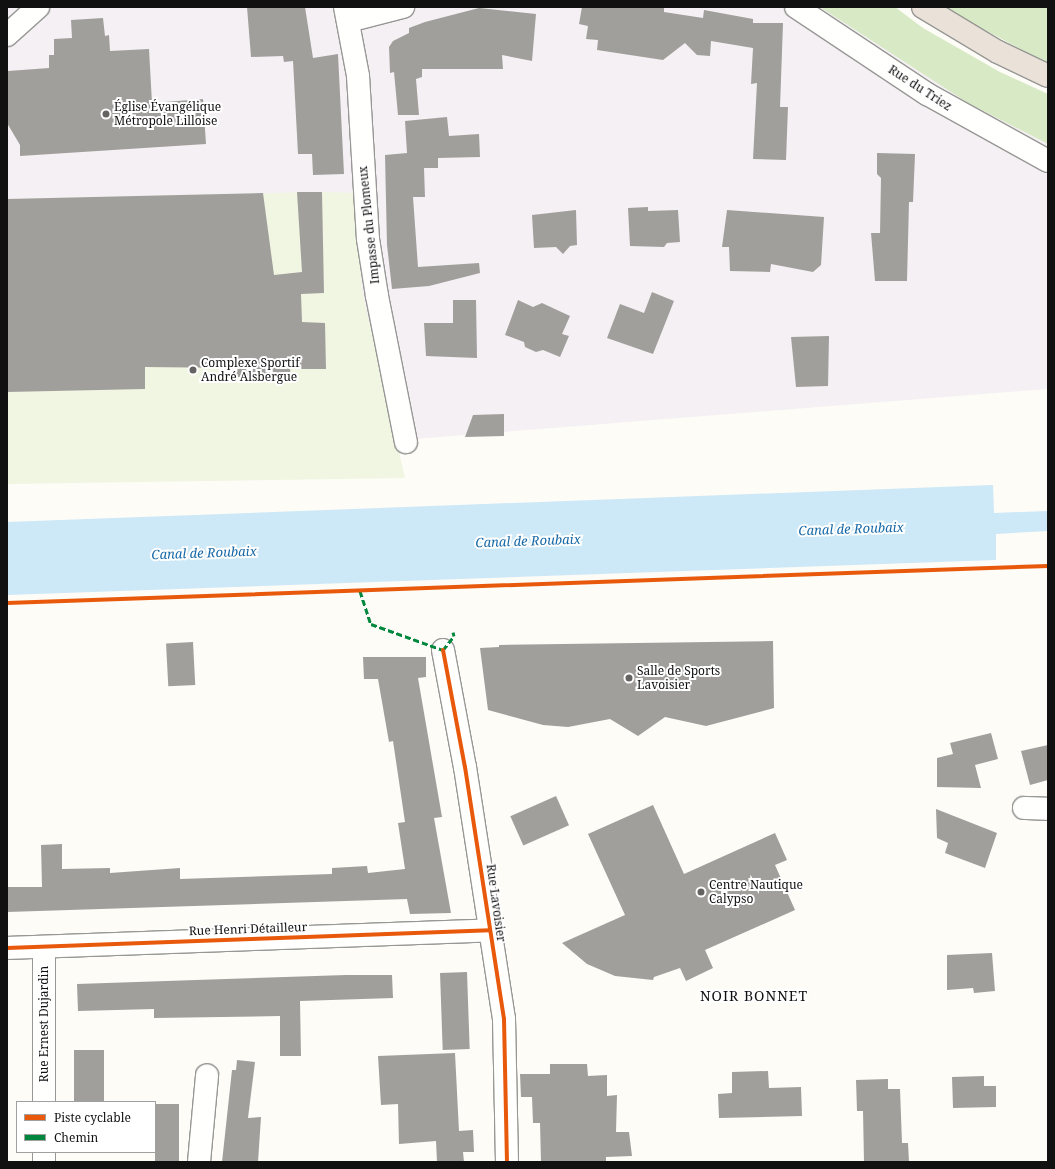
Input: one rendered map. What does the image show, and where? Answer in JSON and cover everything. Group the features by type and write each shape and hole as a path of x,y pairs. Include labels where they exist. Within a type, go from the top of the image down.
{"highway":[{"path":"923,7 998,52 1048,76"}],"street":[{"path":"7,35 38,7"},
{"path":"346,14 403,7"},
{"name":"Rue du Triez","path":"796,7 927,94 1048,161"},
{"name":"Impasse du Plomeux","path":"346,14 358,76 368,239 377,296 406,442"},
{"name":"Rue Lavoisier","path":"443,650 465,767 504,1019 507,1162"},
{"path":"1024,808 1048,809"},
{"name":"Rue Henri Détailleur","path":"7,948 490,930"},
{"name":"Rue Ernest Dujardin","path":"44,947 44,1101"},
{"path":"199,1162 207,1075"}],"shaded area":[{"path":"7,7 869,7 1048,113 1048,389 7,471"}],"green space":[{"path":"820,7 895,7 923,28 1000,72 1048,94 1048,144 968,103"},
{"path":"943,7 1048,7 1048,64 946,9"},
{"name":"Complexe Sportif André Alsbergue","path":"322,192 356,193 362,291 405,478 7,484 7,199"}],"water":[{"name":"Canal de Roubaix","path":"993,485 994,513 1048,511 1048,531 996,534 996,560 7,595 7,522"}],"building":[{"path":"247,7 305,7 313,58 338,54 344,174 313,175 312,154 298,154 293,61 284,62 283,56 251,57"},
{"path":"582,7 664,7 664,12 703,18 704,10 753,19 753,23 783,23 780,107 788,107 786,160 753,159 757,83 751,84 753,48 711,41 710,56 697,55 685,43 663,60 597,50 598,40 586,39 588,26 579,24"},
{"path":"479,8 536,14 532,61 502,55 503,69 422,69 422,77 416,79 419,115 398,115 394,72 390,73 389,47 393,41 409,33 409,28 425,22"},
{"name":"Église Évangélique Métropole Lilloise","path":"103,18 105,36 109,35 110,51 149,49 152,103 203,99 206,144 20,156 20,145 7,123 8,71 49,68 49,55 54,55 54,39 72,38 71,20"},
{"path":"447,117 449,136 479,134 480,157 438,158 438,168 424,168 425,197 413,197 418,267 479,263 480,273 429,286 392,289 387,245 385,155 407,153 405,121"},
{"path":"877,153 915,154 913,202 909,202 907,281 875,281 871,233 880,233 881,178 877,174"},
{"path":"297,192 322,192 324,293 301,294 302,322 325,323 326,369 290,369 291,377 235,377 235,368 145,367 145,389 7,392 7,199 263,193 274,275 302,272"},
{"path":"648,207 648,211 678,210 680,242 667,243 664,247 630,246 628,208"},
{"path":"576,210 577,245 570,246 563,254 556,247 534,248 532,215"},
{"path":"727,210 824,217 821,265 813,272 771,264 770,272 730,271 729,247 722,247"},
{"path":"652,292 674,301 653,354 607,338 620,304 644,313"},
{"path":"453,300 476,300 477,358 426,356 424,323 453,323"},
{"path":"518,300 533,307 542,303 570,316 562,334 569,336 560,357 543,350 536,352 525,347 524,342 505,335"},
{"path":"829,336 828,386 796,387 791,337"},
{"path":"504,414 504,436 465,437 473,415"},
{"name":"Salle de Sports Lavoisier","path":"773,641 774,708 706,726 665,717 638,736 610,719 568,727 543,725 488,710 480,648 499,647 499,645"},
{"path":"193,642 195,685 168,686 166,643"},
{"path":"363,657 426,657 426,677 418,678 442,817 434,818 451,913 410,914 407,899 7,912 7,887 42,887 41,845 62,844 62,869 110,868 110,873 180,868 180,879 332,874 332,868 367,866 368,873 405,869 398,823 405,822 393,741 389,742 378,679 364,679"},
{"path":"991,733 998,759 975,765 981,788 937,787 937,758 953,754 950,743"},
{"path":"1048,745 1048,780 1030,785 1021,751"},
{"path":"556,796 569,825 523,846 510,816"},
{"name":"Centre Nautique Calypso","path":"653,805 684,874 775,833 787,860 775,865 795,910 705,950 713,968 686,981 680,968 654,977 653,980 615,976 587,964 562,943 625,915 588,834"},
{"path":"936,809 997,833 985,868 945,853 948,843 937,838"},
{"path":"992,953 995,991 974,993 973,988 947,990 947,955"},
{"path":"467,972 470,1049 443,1050 440,973"},
{"path":"346,975 392,975 393,998 300,1001 301,1056 280,1056 280,1016 154,1018 154,1009 78,1011 77,984"},
{"path":"74,1050 104,1050 104,1101 74,1101"},
{"path":"455,1053 459,1131 473,1130 474,1152 463,1152 464,1162 437,1162 436,1141 399,1144 398,1104 381,1105 378,1056"},
{"path":"237,1060 255,1062 248,1118 261,1117 258,1162 222,1162 232,1070 236,1070"},
{"path":"550,1064 587,1064 588,1076 607,1075 607,1096 617,1095 616,1132 629,1132 632,1156 606,1157 606,1162 541,1162 540,1123 533,1123 532,1097 521,1097 520,1074 550,1074"},
{"path":"768,1071 769,1088 801,1087 802,1116 719,1118 718,1094 732,1093 732,1072"},
{"path":"984,1076 984,1086 996,1086 996,1107 953,1108 952,1077"},
{"path":"888,1079 888,1089 900,1089 902,1143 908,1143 909,1162 864,1162 863,1111 857,1111 856,1080"},
{"path":"156,1104 179,1104 179,1162 155,1162"}],"marked path":[{"path":"360,591 371,624 443,650 454,636 453,632"}],"cycle path":[{"path":"7,603 1048,566"},
{"path":"443,650 465,767 504,1019 507,1162"},
{"path":"7,948 490,930"}],"place":[{"name":"Église Évangélique Métropole Lilloise","path":"106,114"},
{"name":"Complexe Sportif André Alsbergue","path":"193,370"},
{"name":"Salle de Sports Lavoisier","path":"629,678"},
{"name":"Centre Nautique Calypso","path":"701,892"}],"district":[{"name":"NOIR BONNET","path":"754,996"}]}
